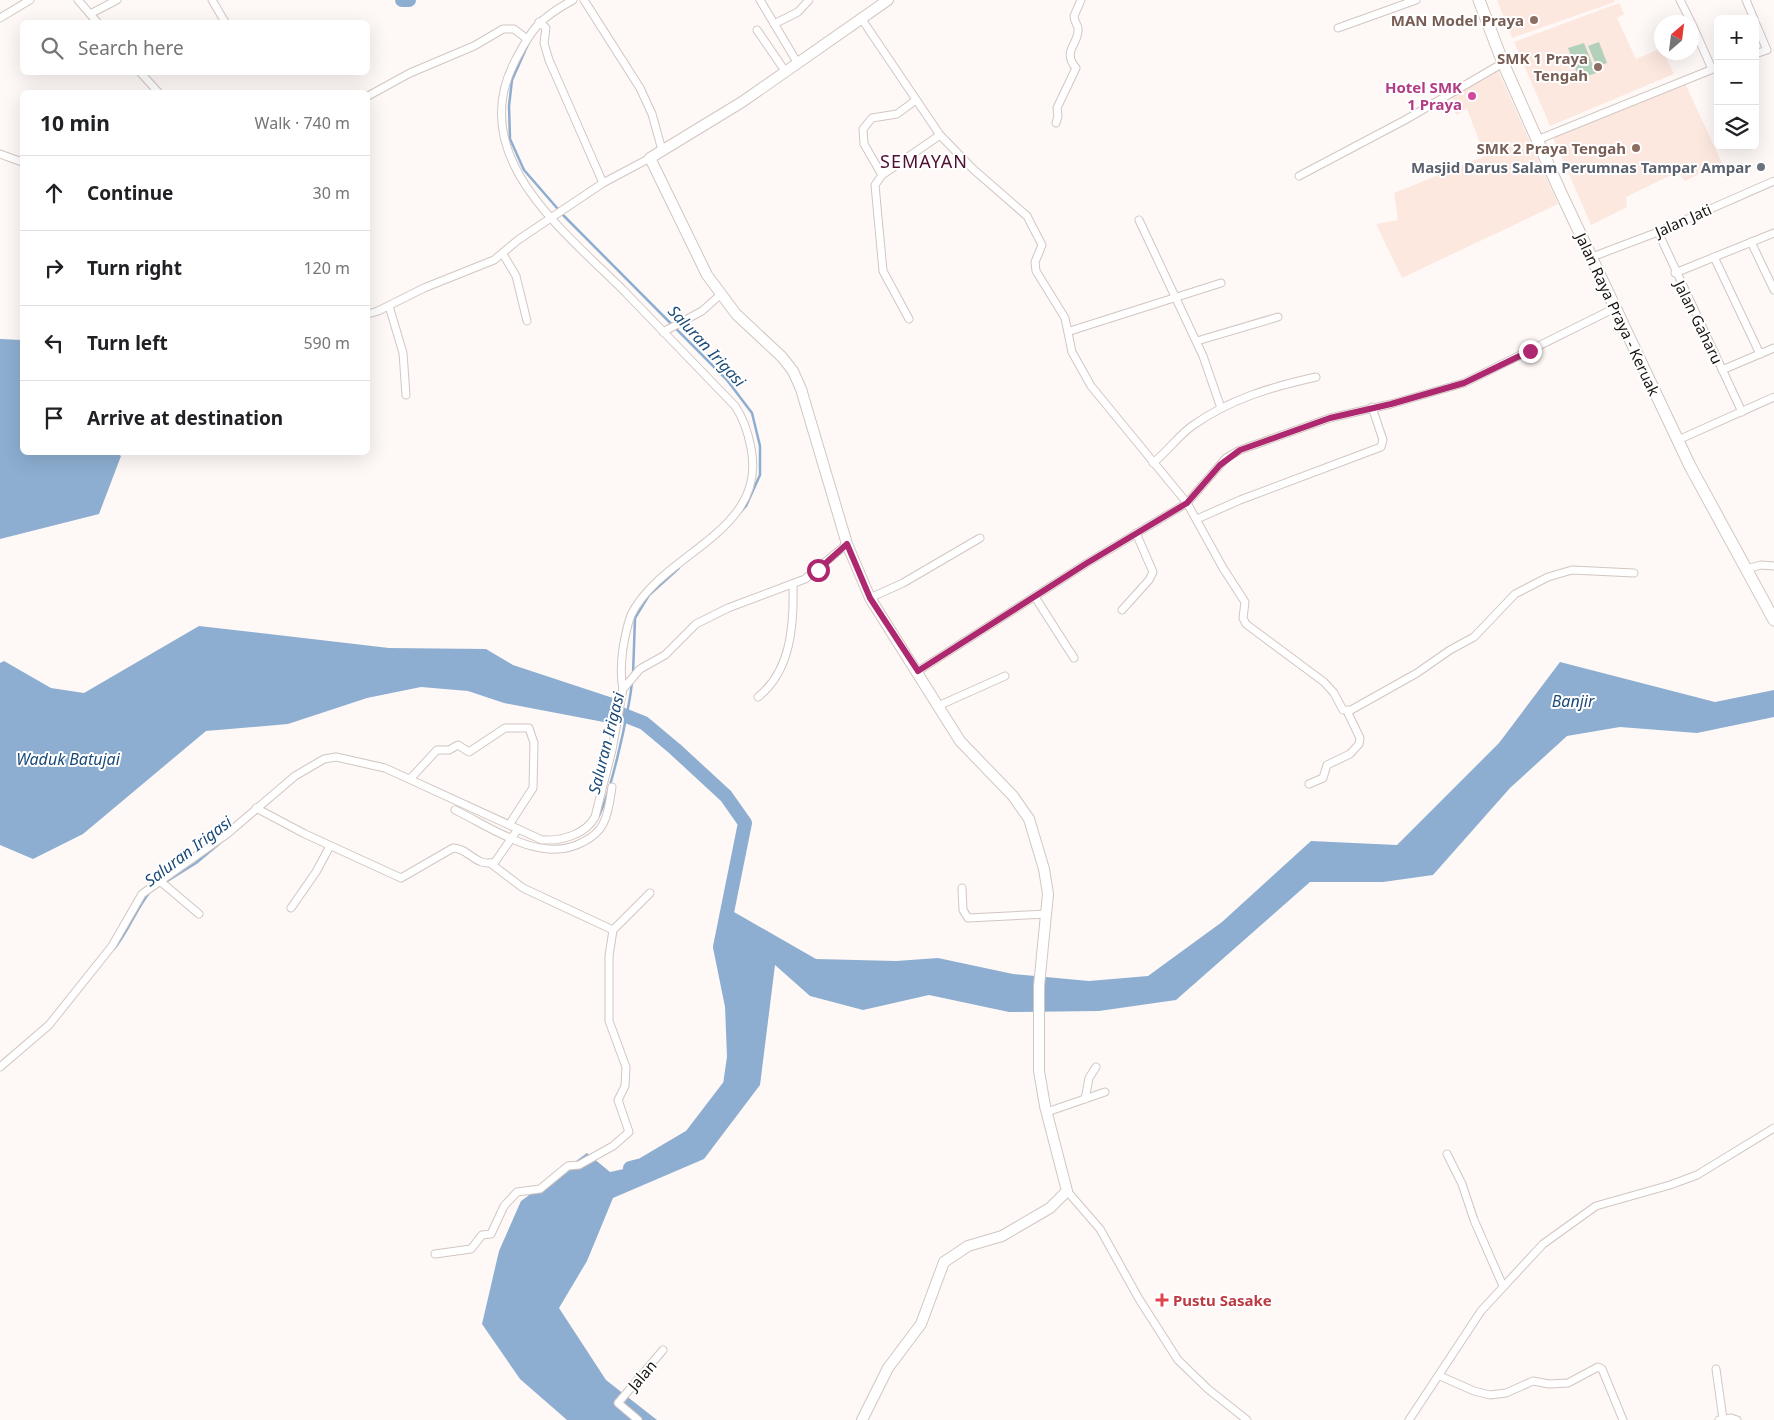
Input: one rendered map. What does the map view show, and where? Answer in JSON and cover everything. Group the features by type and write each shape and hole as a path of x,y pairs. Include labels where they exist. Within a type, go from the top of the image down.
{"main road":[{"name":"Jalan Raya Praya - Keruak","path":"1479,0 1503,63 1615,308 1678,440 1774,620"}],"street":[{"path":"0,18 30,0"},
{"path":"78,0 95,20"},
{"path":"90,14 117,0"},
{"path":"212,0 224,20"},
{"path":"573,0 527,39 510,71 504,90 502,112 504,137 511,160 522,181 553,219 738,412 747,430 753,474 747,496 738,512 651,588 632,613 622,654 623,691 604,803"},
{"path":"760,0 797,62"},
{"path":"774,24 798,12 809,0"},
{"path":"370,313 503,254 518,240 553,219 603,184 742,102 888,0"},
{"path":"1056,123 1058,116 1057,108 1076,68 1071,62 1070,52 1078,31 1074,16 1082,0"},
{"path":"1338,28 1416,0"},
{"path":"1680,0 1687,15"},
{"path":"1746,0 1752,15"},
{"path":"585,2 640,88 652,114 662,150"},
{"path":"861,18 940,135 973,169 1030,219 1042,245 1035,262 1036,271 1059,305 1070,331 1072,352 1091,386 1144,448 1153,463 1187,503 1223,568 1245,602 1243,618 1246,624 1324,682 1334,693 1342,709 1348,711 1417,673 1450,650 1471,639 1515,594 1548,577 1572,570 1634,573"},
{"path":"542,25 544,43 549,60 603,184"},
{"path":"370,95 410,73 474,46 503,29 509,27 514,29 527,39"},
{"path":"756,30 785,71"},
{"path":"1759,31 1767,50 1774,55"},
{"path":"1699,39 1714,66"},
{"path":"1759,53 1767,50"},
{"path":"1299,176 1405,120 1503,63"},
{"path":"1537,140 1714,68"},
{"path":"143,75 156,90"},
{"path":"882,175 864,144 863,129 872,118 897,114 916,100"},
{"path":"909,319 883,271 874,189 876,182 882,175 940,135"},
{"path":"0,154 20,161"},
{"path":"650,158 707,275 720,295 754,332 782,357 793,371 801,389 847,544 870,598 918,671 960,741 1013,796 1029,819 1044,869 1048,894 1038,986 1039,1071 1047,1112 1067,1191 1100,1229 1140,1301 1178,1360 1208,1389 1246,1420"},
{"name":"Jalan Jati","path":"1592,257 1658,232 1774,181"},
{"path":"1140,220 1197,342 1221,408"},
{"name":"Jalan Gaharu","path":"1658,232 1675,273 1742,412"},
{"path":"1675,273 1774,233"},
{"path":"1751,242 1774,290"},
{"path":"503,254 516,276 527,321"},
{"path":"1714,257 1760,354"},
{"path":"1070,331 1221,283"},
{"path":"663,332 702,311 720,295"},
{"path":"389,306 403,353 406,396"},
{"path":"918,671 1136,533 1187,503 1220,465 1240,450 1330,418 1464,383 1615,308"},
{"path":"1197,342 1278,317"},
{"path":"1722,370 1774,348"},
{"path":"1153,463 1185,432 1221,408 1249,395 1316,377"},
{"path":"1678,440 1774,397"},
{"path":"1197,519 1240,500 1381,447 1383,440 1372,408"},
{"path":"1122,610 1149,580 1153,572 1136,533"},
{"path":"870,598 903,583 980,538"},
{"path":"623,691 635,674 665,655 696,624 728,608 792,585 818,570 847,544"},
{"path":"1746,569 1761,565 1774,566"},
{"path":"758,697 778,676 784,661 791,628 792,585"},
{"path":"1035,597 1074,658"},
{"path":"938,706 1005,676"},
{"path":"1309,784 1323,778 1327,765 1350,754 1359,744 1360,738 1348,711"},
{"path":"410,778 437,750 449,750 458,745 468,752 505,728 529,728 534,743 533,788 509,824"},
{"path":"0,1067 49,1026 112,946 140,897 163,883 259,809 295,776 315,764 330,758 343,758 385,768 509,824 516,833"},
{"path":"455,810 516,833 542,840 558,839 572,835 590,825 612,787"},
{"path":"259,809 330,846 400,878 409,876 453,848 462,850 479,862 490,863 523,888 613,930"},
{"path":"490,863 500,856 516,833"},
{"path":"290,908 316,872 330,846"},
{"path":"163,883 199,914"},
{"path":"962,888 963,910 968,918 1047,914"},
{"path":"435,1254 471,1249 482,1235 492,1234 504,1206 517,1192 540,1189 568,1166 579,1165 613,1146 629,1132 618,1100 625,1086 626,1067 609,1021 609,956 613,930 650,893"},
{"path":"1086,1099 1089,1078 1096,1067"},
{"path":"1047,1112 1105,1092"},
{"path":"1409,1420 1440,1376 1475,1319 1540,1246 1599,1204 1650,1191 1697,1175 1774,1128"},
{"path":"1447,1154 1462,1184 1503,1286"},
{"path":"862,1420 888,1368 920,1324 944,1262 968,1246 1002,1236 1050,1208 1067,1191"},
{"name":"Jalan","path":"638,1420 618,1403 663,1350"},
{"path":"1440,1376 1474,1392 1490,1395 1506,1393 1533,1381 1549,1384 1568,1383 1598,1367 1602,1369 1623,1420"},
{"path":"1716,1369 1721,1419 1737,1420"}],"shaded area":[{"name":"MAN Model Praya","path":"1497,0 1614,0 1615,2 1512,38"},
{"name":"SMK 1 Praya Tengah","path":"1619,3 1624,14 1617,18 1636,59 1654,51 1654,60 1667,60 1674,74 1550,126 1514,42"},
{"path":"1496,66 1558,204 1402,278 1376,224 1398,220 1394,193 1485,156 1467,109 1456,115 1450,88"},
{"name":"SMK 2 Praya Tengah","path":"1684,81 1714,146 1714,150 1716,150 1722,163 1685,181 1678,172 1626,197 1627,207 1591,225 1551,133"}],"green space":[{"path":"1599,42 1607,63 1597,67 1588,46"},
{"path":"1584,43 1596,73 1579,79 1568,48"}],"water":[{"path":"0,339 20,340 20,455 121,456 99,514 0,539"},
{"name":"Waduk Batujai","path":"199,626 389,648 486,649 513,665 613,698 609,723 504,703 468,691 421,687 367,698 288,724 206,731 83,834 33,859 0,845 0,663 4,661 51,688 84,693"},
{"name":"Banjir","path":"1560,662 1715,702 1774,690 1774,717 1697,733 1620,727 1567,736 1510,788 1433,875 1383,882 1310,882 1176,1000 1099,1011 1009,1012 929,995 863,1010 810,996 775,965 760,1085 704,1159 613,1198 587,1261 559,1308 606,1380 657,1420 567,1420 520,1379 482,1324 499,1251 521,1201 587,1153 610,1172 642,1165 691,1136 730,1085 734,1057 732,1006 720,947 727,908 816,959 896,961 938,958 1013,974 1089,981 1148,976 1222,922 1311,841 1397,845 1499,743"}],"waterway":[{"path":"402,0 409,0"},
{"name":"Saluran Irigasi","path":"529,42 512,80 509,106 510,139 524,170 564,216 727,380 752,413 760,446 760,475 746,506 735,518"},
{"name":"Saluran Irigasi","path":"633,675 635,618 649,595 679,568"},
{"name":"Saluran Irigasi","path":"592,825 598,817 611,781 623,734 632,681"},
{"path":"611,710 644,723 675,749 726,796 745,823 720,947 732,1006 734,1057 730,1085 691,1136 642,1165 630,1168"},
{"name":"Saluran Irigasi","path":"164,883 196,863 220,843"},
{"name":"Saluran Irigasi","path":"114,949 149,893"}],"place":[{"name":"MAN Model Praya","path":"1534,20"},
{"name":"SMK 1 Praya Tengah","path":"1598,67"},
{"name":"Hotel SMK 1 Praya","path":"1472,96"},
{"name":"SMK 2 Praya Tengah","path":"1636,148"},
{"name":"Masjid Darus Salam Perumnas Tampar Ampar","path":"1761,167"},
{"name":"Pustu Sasake","path":"1162,1300"}],"district":[{"name":"SEMAYAN","path":"924,161"}],"route":[{"path":"818,570 847,544 870,598 918,671 1087,563 1187,503 1226,458 1240,450 1258,442 1303,429 1330,418 1391,404 1464,383 1530,351"}]}
